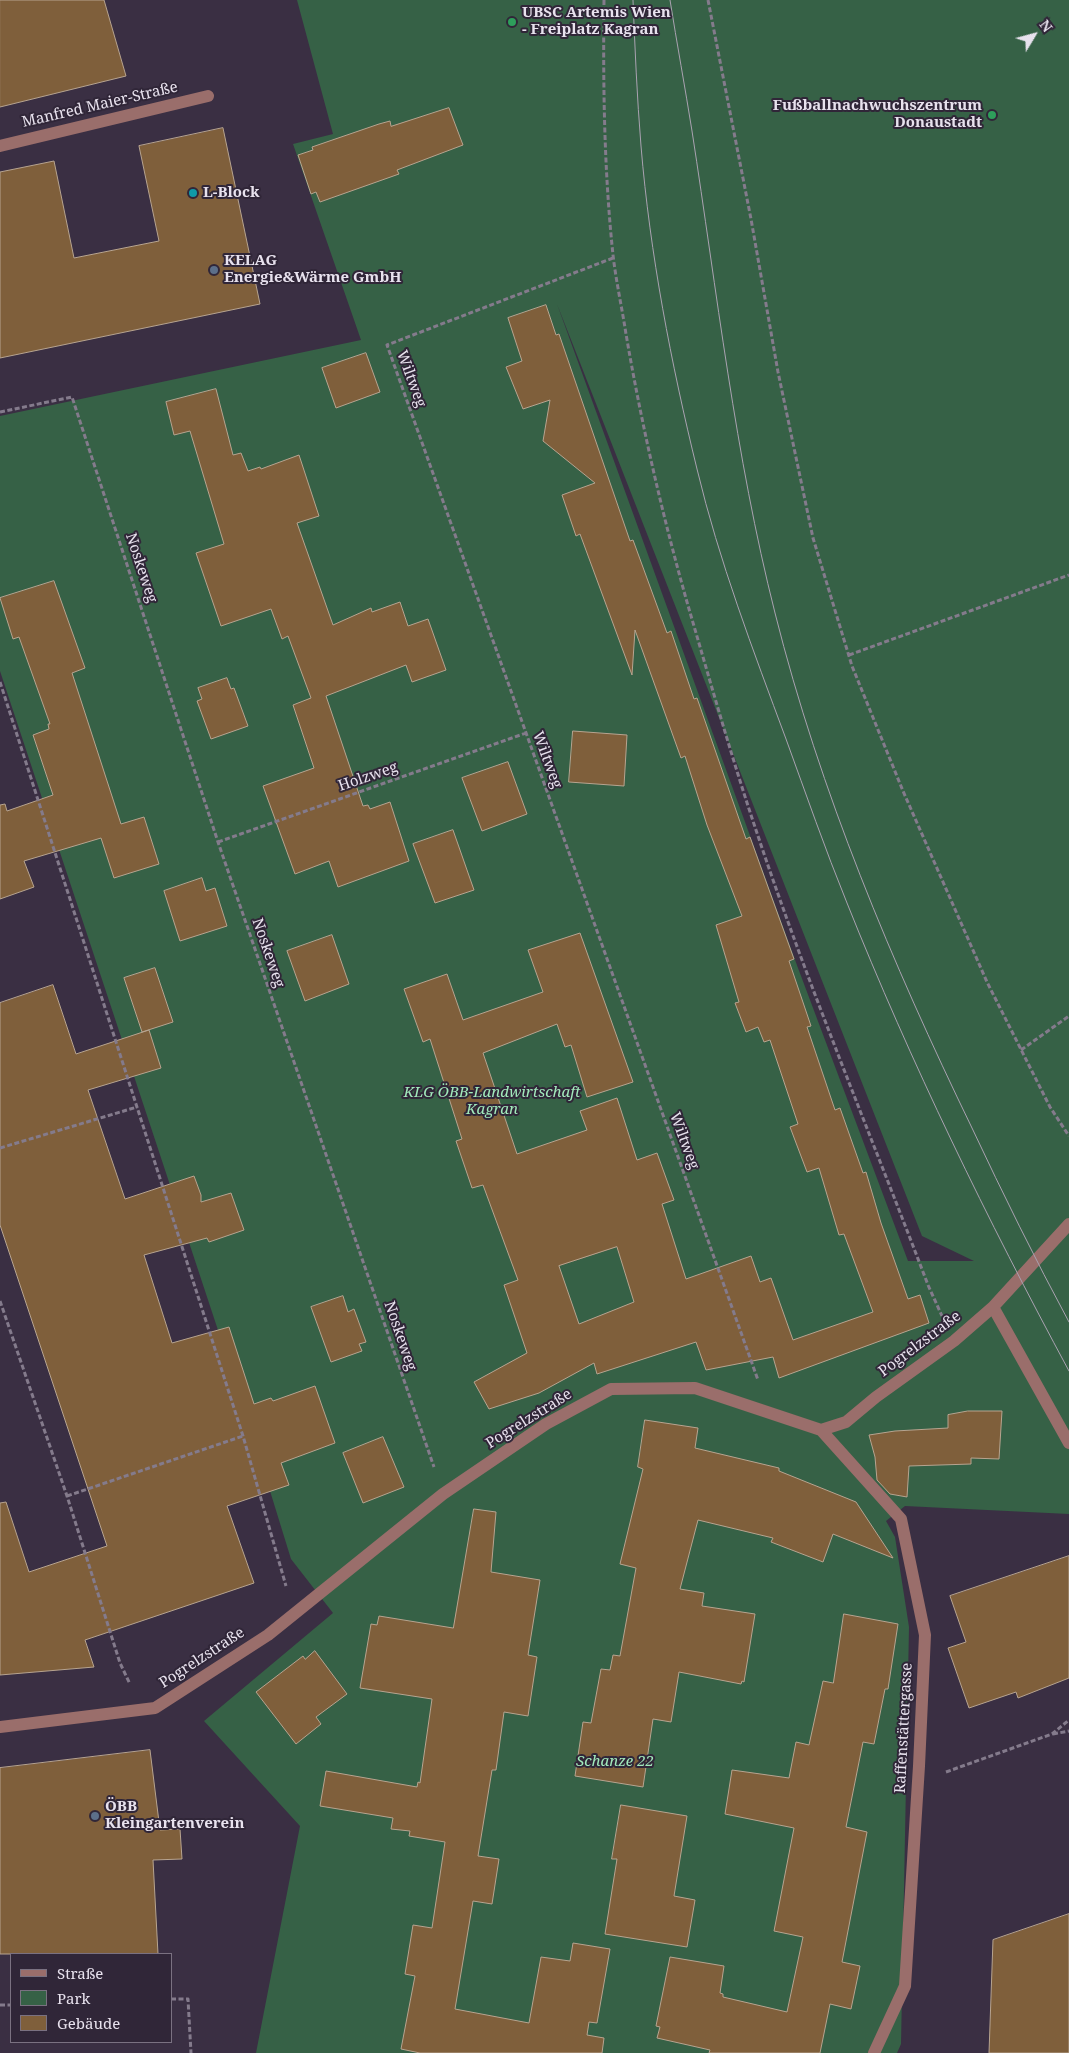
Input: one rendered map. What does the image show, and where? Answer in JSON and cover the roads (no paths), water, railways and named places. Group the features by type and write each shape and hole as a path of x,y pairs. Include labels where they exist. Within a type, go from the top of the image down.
{"street":[{"name":"Manfred Maier-Straße","path":"0,146 208,96"},
{"name":"Pogrelzstraße","path":"0,1727 155,1708 268,1635 443,1494 546,1424 611,1390 694,1388 769,1411 822,1430 846,1422 876,1397 954,1341 993,1307 1069,1224"},
{"path":"993,1307 1069,1443"},
{"name":"Raffenstättergasse","path":"822,1430 901,1519 925,1635 905,1986 874,2053"}],"tram line":[{"path":"633,0 641,146 656,268 670,349 687,429 726,571 823,842 897,1022 951,1140 1069,1371"},
{"path":"670,0 738,434 761,554 793,680 836,811 886,940 942,1066 1069,1322"}],"place":[{"name":"UBSC Artemis Wien - Freiplatz Kagran","path":"512,22"},
{"name":"Fußballnachwuchszentrum Donaustadt","path":"992,115"},
{"name":"L-Block","path":"193,193"},
{"name":"KELAG Energie&Wärme GmbH","path":"214,270"},
{"name":"ÖBB Kleingartenverein","path":"95,1816"}],"park label":[{"name":"KLG ÖBB-Landwirtschaft Kagran","path":"492,1102"},
{"name":"Schanze 22","path":"615,1762"}]}
